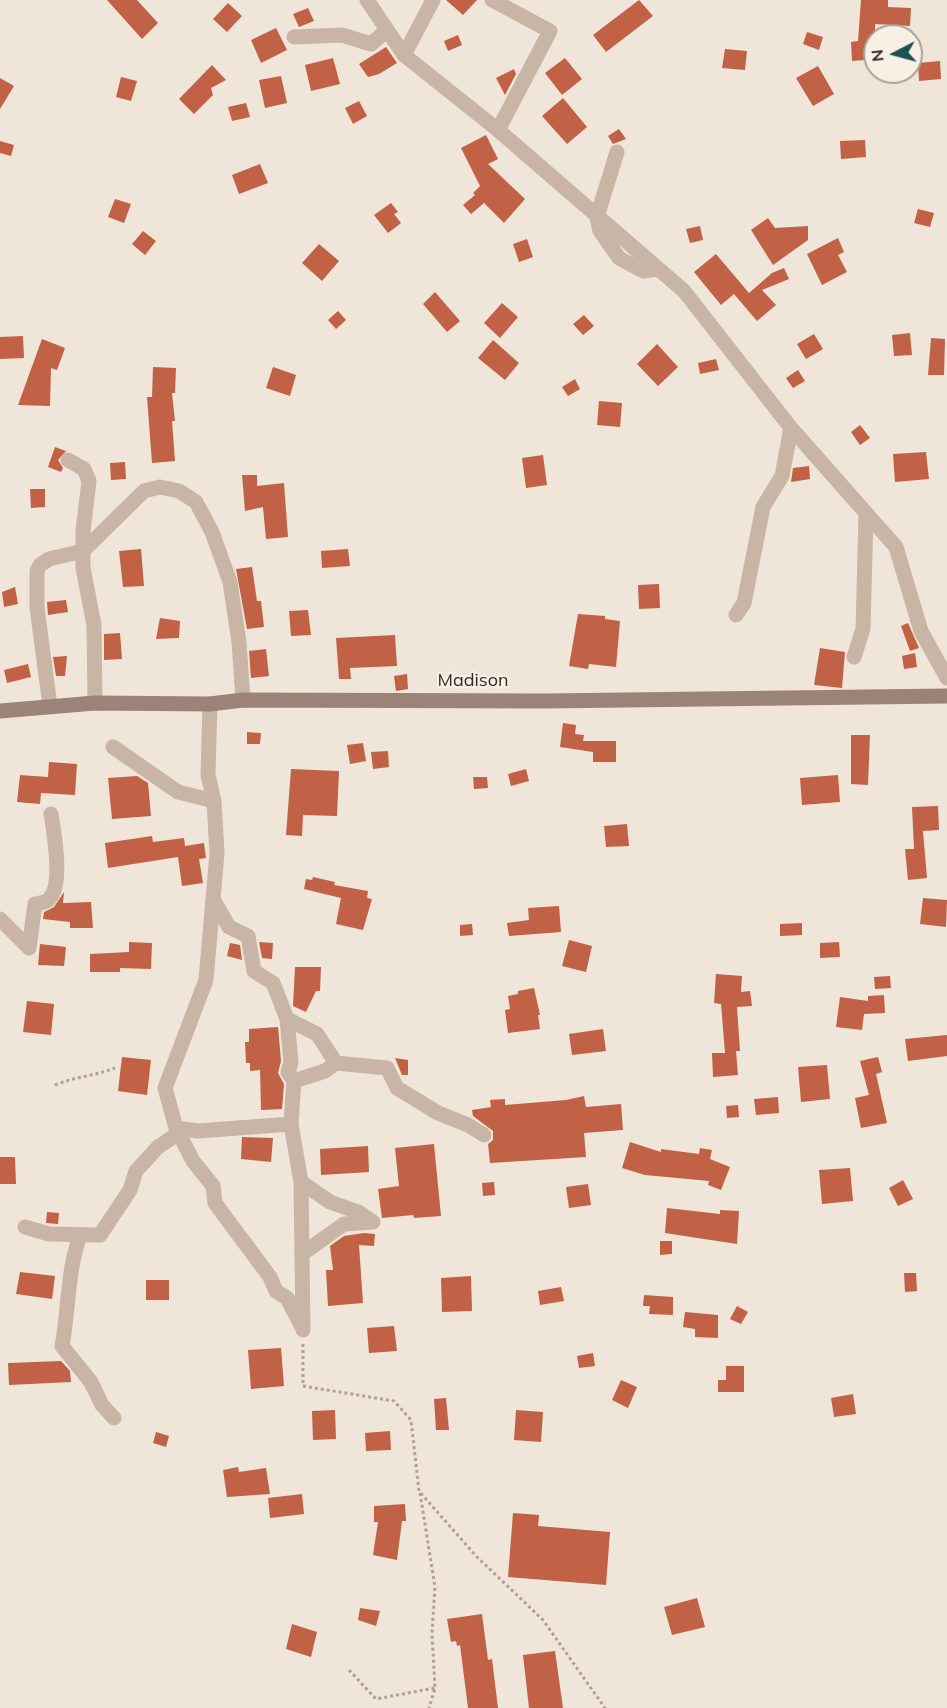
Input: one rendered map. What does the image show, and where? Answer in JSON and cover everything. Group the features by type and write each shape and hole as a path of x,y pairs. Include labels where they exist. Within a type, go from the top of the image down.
{"street":[{"path":"367,0 404,55 498,130 684,291 791,428 896,547 921,631 947,678"},
{"path":"404,55 434,0"},
{"path":"492,0 550,31 498,130"},
{"path":"294,37 342,35 370,44 387,30"},
{"path":"597,217 617,152"},
{"path":"736,615 744,603 763,507 783,476 791,428"},
{"path":"68,460 84,469 89,481 83,568 94,625 95,703"},
{"path":"50,706 40,639 37,571 40,565 49,560 83,551 144,491 160,488 179,491 196,502 212,532 230,582 239,642 243,700"},
{"path":"854,657 862,630 866,514"},
{"name":"Madison","path":"0,711 95,703 210,704 243,700 545,701 947,696"},
{"path":"210,704 208,775 214,801 217,853 206,980 165,1088 178,1130 193,1161 213,1186 215,1203 270,1277 276,1291 287,1298 303,1330"},
{"path":"113,747 178,792 214,801"},
{"path":"0,919 29,948 35,904 47,901 54,894 57,877 51,814"},
{"path":"213,899 230,927 248,936 254,971 273,983 287,1019 291,1062 288,1072 294,1081 291,1124 301,1182 303,1330"},
{"path":"287,1019 317,1034 324,1049 336,1063"},
{"path":"294,1081 325,1071 336,1063 387,1068 397,1088 438,1113 468,1125 484,1135"},
{"path":"25,1227 49,1234 100,1235 130,1190 136,1171 158,1147 178,1130 198,1131 291,1124"},
{"path":"301,1182 330,1202 358,1212 373,1222 344,1224 302,1254"},
{"path":"80,1236 71,1261 67,1318 62,1346 91,1382 102,1405 114,1418"}],"path":[{"path":"55,1085 74,1077 95,1076 115,1068"},
{"path":"303,1330 303,1386 394,1401 411,1420 419,1491 435,1587 432,1633 435,1688 429,1708"},
{"path":"419,1491 476,1556 543,1620 605,1708"},
{"path":"349,1670 376,1699 435,1688"}],"building":[{"path":"107,0 137,0 158,23 142,39"},
{"path":"446,0 477,0 463,15"},
{"path":"639,0 653,16 606,52 593,35"},
{"path":"861,0 888,0 888,7 911,8 910,24 863,24 863,60 852,61 851,42 858,41"},
{"path":"228,3 242,16 227,32 213,19"},
{"path":"308,8 314,21 299,27 293,14"},
{"path":"276,28 287,50 261,63 251,40"},
{"path":"807,32 823,37 819,50 803,44"},
{"path":"458,35 462,45 448,51 444,41"},
{"path":"386,47 397,63 379,74 368,77 359,64"},
{"path":"725,49 747,51 745,70 722,68"},
{"path":"333,58 340,84 311,91 305,65"},
{"path":"565,58 582,79 562,95 545,73"},
{"path":"940,61 941,79 923,81 923,63"},
{"path":"212,65 226,80 211,88 213,95 194,114 179,99"},
{"path":"818,66 834,94 813,106 796,78"},
{"path":"514,69 516,74 505,95 496,78"},
{"path":"281,76 287,103 265,108 259,80"},
{"path":"121,77 137,81 131,101 116,97"},
{"path":"0,78 14,86 0,109"},
{"path":"563,98 587,127 567,144 542,116"},
{"path":"359,101 367,116 353,124 345,108"},
{"path":"246,103 250,117 232,121 228,107"},
{"path":"619,129 626,139 613,144 608,136"},
{"path":"486,135 498,159 488,164 525,199 504,223 484,203 471,214 463,205 475,195 473,193 480,186 461,148"},
{"path":"865,140 866,157 841,159 840,141"},
{"path":"0,141 14,145 11,156 0,153"},
{"path":"260,164 268,183 239,194 232,175"},
{"path":"115,199 131,204 124,223 108,217"},
{"path":"391,203 398,212 394,214 401,223 388,233 374,215"},
{"path":"918,209 934,213 930,227 914,223"},
{"path":"768,218 775,228 808,226 808,240 773,265 751,230"},
{"path":"700,226 703,240 690,243 686,229"},
{"path":"143,231 156,241 145,255 132,244"},
{"path":"838,238 844,252 838,255 847,272 822,285 807,254"},
{"path":"527,239 533,257 519,262 513,244"},
{"path":"319,244 339,261 322,281 302,263"},
{"path":"716,254 749,293 772,273 784,268 789,279 762,290 776,305 757,321 734,294 721,305 694,272"},
{"path":"435,292 460,321 447,332 423,304"},
{"path":"502,303 518,317 500,338 484,323"},
{"path":"338,311 346,320 336,329 328,320"},
{"path":"584,315 594,326 583,335 573,324"},
{"path":"910,333 912,355 894,356 892,335"},
{"path":"814,334 823,349 806,359 797,344"},
{"path":"23,336 24,358 0,359 0,337"},
{"path":"931,338 945,339 944,375 928,375"},
{"path":"42,339 65,348 57,370 51,368 50,406 18,405"},
{"path":"493,340 519,363 505,380 478,358"},
{"path":"657,344 678,367 658,386 637,364"},
{"path":"716,359 719,370 700,374 698,363"},
{"path":"153,367 176,368 175,393 172,393 175,461 152,463 147,397 152,397"},
{"path":"273,367 296,375 290,396 266,388"},
{"path":"798,370 805,381 793,388 786,378"},
{"path":"575,379 580,389 568,396 562,387"},
{"path":"599,401 622,403 620,427 597,425"},
{"path":"860,425 870,438 860,445 851,432"},
{"path":"55,447 66,451 58,460 63,468 61,472 48,467"},
{"path":"926,452 929,479 895,482 893,454"},
{"path":"543,455 547,485 526,488 522,458"},
{"path":"125,462 126,479 111,480 110,463"},
{"path":"809,466 810,479 791,482 793,468"},
{"path":"242,475 257,475 257,486 284,483 288,537 266,539 263,507 245,511"},
{"path":"30,489 45,489 45,507 31,508"},
{"path":"141,549 144,586 123,587 119,551"},
{"path":"348,549 350,566 322,568 321,551"},
{"path":"252,567 257,601 261,601 264,627 247,629 236,569"},
{"path":"659,584 660,608 639,609 638,585"},
{"path":"15,587 18,604 4,607 2,592"},
{"path":"66,600 68,612 48,615 47,602"},
{"path":"308,610 311,635 291,636 289,611"},
{"path":"578,614 605,616 605,619 620,621 616,667 589,664 588,669 569,666"},
{"path":"160,618 180,621 179,638 156,639"},
{"path":"908,623 919,648 910,651 901,626"},
{"path":"120,633 122,659 104,660 104,634"},
{"path":"395,635 397,666 350,668 351,679 339,679 336,638"},
{"path":"820,648 845,652 842,688 814,685"},
{"path":"266,649 269,676 251,678 249,651"},
{"path":"915,653 917,667 904,669 902,656"},
{"path":"67,656 65,676 56,676 53,657"},
{"path":"28,664 31,677 7,683 4,670"},
{"path":"407,674 408,689 396,691 394,676"},
{"path":"563,723 576,725 575,734 584,735 583,741 616,741 616,762 593,762 593,752 560,747"},
{"path":"247,732 261,733 260,744 247,744"},
{"path":"851,735 870,735 868,785 851,784"},
{"path":"363,743 366,761 350,764 347,745"},
{"path":"388,751 389,767 373,769 371,752"},
{"path":"49,762 77,764 75,795 41,793 40,804 17,802 20,775 48,777"},
{"path":"291,769 339,771 337,816 303,815 302,836 286,835"},
{"path":"526,769 529,781 511,786 508,774"},
{"path":"838,775 840,802 802,805 800,778"},
{"path":"137,776 148,783 151,816 112,819 108,778"},
{"path":"473,777 487,777 488,788 474,789"},
{"path":"938,806 939,830 923,831 927,878 908,880 905,849 914,849 912,807"},
{"path":"627,824 629,846 606,847 604,826"},
{"path":"152,836 153,842 184,838 185,846 204,843 206,858 199,859 203,883 182,886 178,857 108,868 105,843"},
{"path":"313,877 335,882 334,885 368,891 367,898 372,899 363,930 336,924 341,898 304,889 306,879 312,880"},
{"path":"64,892 63,903 91,902 93,928 70,928 70,922 43,919 44,912 54,907"},
{"path":"923,898 947,900 946,927 920,924"},
{"path":"559,906 561,932 509,936 507,923 529,920 528,908"},
{"path":"802,923 802,935 780,936 780,924"},
{"path":"472,924 473,935 460,936 460,925"},
{"path":"569,940 592,946 586,972 562,966"},
{"path":"129,942 152,943 151,969 120,968 120,972 90,972 90,954 129,952"},
{"path":"259,942 273,943 272,959 262,958"},
{"path":"839,942 840,957 820,958 820,943"},
{"path":"230,943 240,945 242,960 227,956"},
{"path":"40,944 66,947 64,966 38,965"},
{"path":"295,967 321,967 320,991 316,991 306,1012 293,1006"},
{"path":"716,974 742,976 741,992 750,991 752,1006 737,1007 740,1051 736,1051 738,1075 713,1077 712,1053 725,1053 721,1004 714,1003"},
{"path":"890,976 891,988 875,989 874,977"},
{"path":"534,988 540,1015 538,1015 540,1029 508,1033 505,1010 510,1009 508,996 518,994 518,991"},
{"path":"884,995 885,1013 864,1014 862,1030 836,1027 840,997 868,1001 868,996"},
{"path":"27,1001 54,1004 51,1035 23,1032"},
{"path":"278,1027 281,1061 278,1073 284,1084 282,1109 261,1110 260,1070 250,1071 250,1063 246,1063 245,1042 249,1042 249,1029"},
{"path":"603,1029 606,1051 572,1055 569,1034"},
{"path":"947,1035 947,1056 908,1061 905,1039"},
{"path":"122,1057 151,1060 147,1095 118,1091"},
{"path":"878,1057 882,1072 876,1074 887,1123 861,1128 855,1098 869,1095 860,1061"},
{"path":"395,1058 408,1060 408,1075 402,1075"},
{"path":"827,1065 830,1099 801,1102 798,1067"},
{"path":"584,1096 586,1107 621,1104 623,1130 584,1133 586,1157 490,1163 488,1144 493,1140 493,1131 473,1116 472,1110 491,1107 490,1100 505,1099 505,1105 566,1100"},
{"path":"778,1097 779,1113 756,1115 754,1099"},
{"path":"738,1105 739,1117 727,1118 726,1106"},
{"path":"242,1137 273,1138 271,1162 241,1159"},
{"path":"630,1142 661,1152 661,1149 699,1154 700,1148 712,1150 710,1159 730,1167 721,1190 708,1185 709,1181 645,1175 622,1168"},
{"path":"434,1144 441,1216 414,1218 413,1215 382,1218 378,1189 399,1186 395,1148"},
{"path":"368,1146 369,1172 321,1175 320,1149"},
{"path":"0,1157 15,1157 16,1184 0,1184"},
{"path":"850,1168 853,1201 822,1204 819,1170"},
{"path":"903,1180 913,1199 898,1206 889,1188"},
{"path":"494,1182 495,1195 483,1196 482,1183"},
{"path":"588,1184 591,1205 569,1208 566,1187"},
{"path":"667,1208 720,1214 720,1210 739,1211 737,1244 665,1233"},
{"path":"47,1212 59,1213 58,1224 46,1223"},
{"path":"375,1234 374,1246 359,1245 363,1303 328,1306 326,1270 333,1270 330,1246 344,1236"},
{"path":"660,1241 672,1241 672,1254 660,1255"},
{"path":"20,1272 55,1276 52,1299 16,1294"},
{"path":"904,1273 916,1273 917,1291 905,1292"},
{"path":"471,1276 472,1311 442,1312 441,1278"},
{"path":"146,1280 169,1280 169,1300 146,1300"},
{"path":"561,1287 564,1301 540,1305 538,1291"},
{"path":"644,1295 673,1297 673,1315 649,1314 650,1306 643,1306"},
{"path":"737,1306 748,1312 741,1324 730,1319"},
{"path":"685,1312 718,1315 718,1338 695,1337 695,1329 683,1327"},
{"path":"394,1326 397,1351 369,1353 367,1328"},
{"path":"281,1348 284,1386 251,1389 248,1350"},
{"path":"593,1353 595,1366 579,1368 577,1356"},
{"path":"61,1361 70,1371 71,1382 9,1385 8,1363"},
{"path":"726,1366 744,1366 744,1392 718,1392 718,1380 726,1380"},
{"path":"621,1380 637,1387 628,1408 612,1400"},
{"path":"853,1394 856,1414 834,1417 831,1398"},
{"path":"446,1398 449,1430 436,1430 434,1399"},
{"path":"335,1410 336,1439 313,1440 312,1411"},
{"path":"516,1410 543,1412 541,1442 514,1440"},
{"path":"390,1431 391,1450 366,1451 365,1433"},
{"path":"156,1432 169,1436 166,1447 153,1443"},
{"path":"238,1467 239,1472 266,1468 270,1494 227,1497 223,1470"},
{"path":"302,1494 304,1514 270,1518 268,1498"},
{"path":"405,1504 406,1521 402,1521 397,1560 373,1555 378,1522 374,1522 374,1506"},
{"path":"513,1513 539,1515 538,1526 610,1532 606,1585 508,1577"},
{"path":"697,1598 705,1627 672,1635 664,1607"},
{"path":"360,1608 380,1611 376,1626 358,1620"},
{"path":"482,1614 488,1660 492,1659 498,1708 468,1708 460,1645 457,1646 456,1641 451,1642 447,1619"},
{"path":"292,1624 317,1632 311,1657 286,1649"},
{"path":"555,1651 563,1708 529,1708 523,1655"}]}
